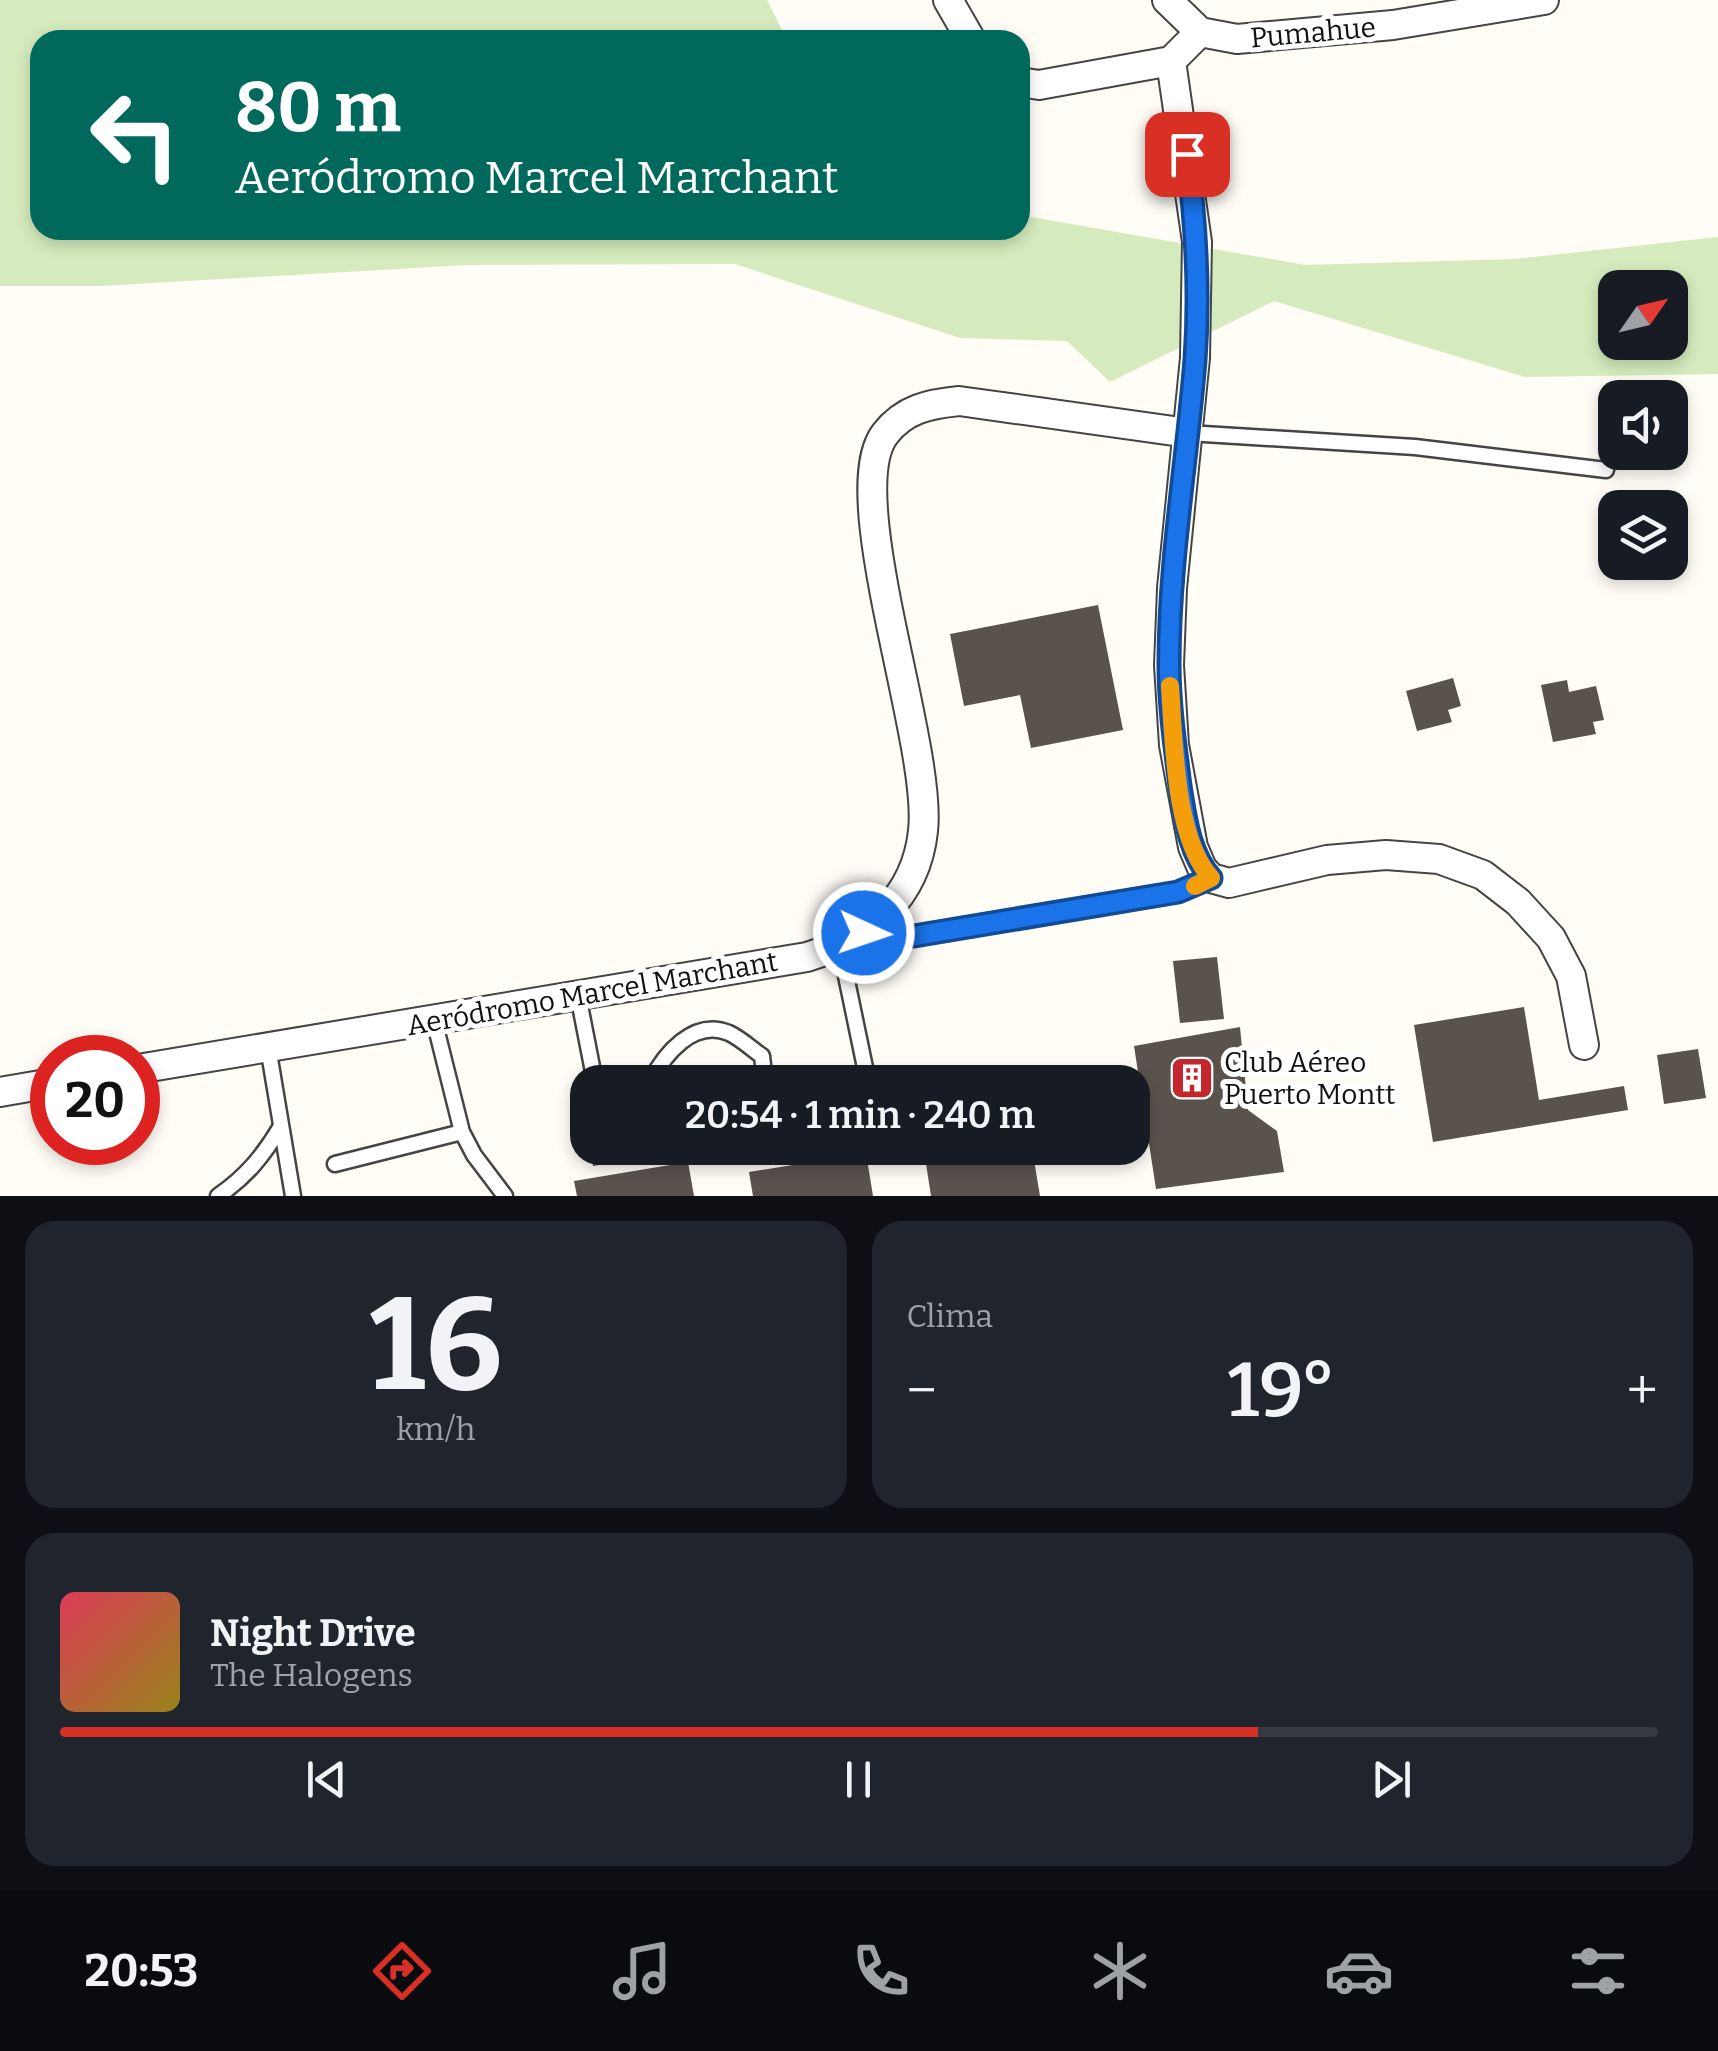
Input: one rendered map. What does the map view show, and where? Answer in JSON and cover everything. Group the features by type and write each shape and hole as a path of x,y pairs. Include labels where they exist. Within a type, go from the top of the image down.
{"street":[{"path":"948,0 966,30"},
{"path":"1030,84 1171,61 1200,32 1166,0"},
{"path":"1378,0 1393,25"},
{"name":"Pumahue","path":"1200,32 1236,38 1393,25 1544,0"},
{"path":"1171,61 1198,242 1198,288 1169,666 1174,745 1193,847 1211,878 1228,882 1326,860 1386,855 1439,859 1483,874 1518,902 1552,938 1571,976 1584,1045"},
{"path":"852,940 887,911 916,864 924,829 921,780 873,506 875,456 883,436 909,411 958,401 1188,433"},
{"name":"Aeródromo Marcel Marchant","path":"160,1065 807,957 852,940"},
{"path":"0,1092 30,1087"}],"lane":[{"path":"1188,433 1415,447 1598,469"},
{"path":"866,1065 852,940 914,936 1178,892 1211,878"},
{"path":"578,996 591,1065"},
{"path":"434,1020 462,1132 505,1196"},
{"path":"659,1065 694,1032 728,1032 762,1056 763,1065"},
{"path":"268,1047 292,1196"},
{"path":"218,1196 246,1176 281,1126"},
{"path":"335,1164 462,1132"}],"green space":[{"path":"0,0 767,0 782,30 30,30 30,240 1030,240 1030,217 1305,265 1515,259 1718,237 1718,374 1525,377 1274,301 1110,382 1067,341 960,338 735,264 466,265 101,286 0,286"}],"building":[{"path":"1098,605 1123,730 1031,748 1020,695 964,706 950,634"},
{"path":"1453,678 1461,706 1448,710 1452,722 1417,731 1406,691"},
{"path":"1567,680 1569,692 1596,686 1604,720 1593,722 1596,734 1553,742 1541,685"},
{"path":"1217,957 1224,1019 1180,1023 1173,961"},
{"name":"Club Aéreo Puerto Montt","path":"1524,1007 1539,1100 1624,1086 1628,1110 1433,1142 1414,1025"},
{"name":"Club Aéreo Puerto Montt","path":"1240,1027 1248,1110 1277,1131 1284,1172 1156,1189 1150,1150 1150,1065 1137,1065 1134,1046"},
{"path":"1698,1049 1706,1098 1664,1104 1657,1055"},
{"path":"689,1165 694,1196 577,1196 574,1181"},
{"path":"792,1165 868,1165 873,1196 753,1196 749,1172"},
{"path":"926,1165 1035,1165 1040,1196 931,1196"}],"slow traffic":[{"path":"1170,686 1184,808 1193,847 1211,878 1195,886"}],"place":[{"name":"Club Aéreo Puerto Montt","path":"1192,1078"}],"route":[{"path":"864,933 914,936 1178,892 1211,878 1193,847 1184,808 1174,745 1169,666 1198,288 1198,242 1187,154"}]}
